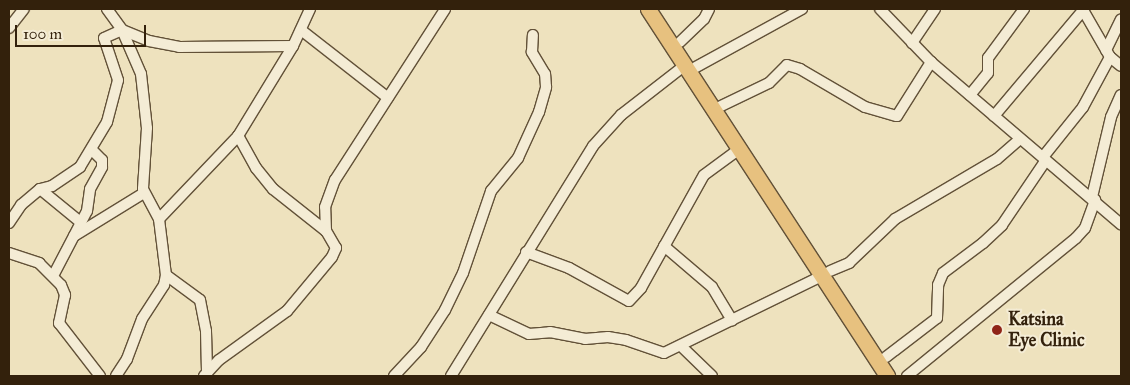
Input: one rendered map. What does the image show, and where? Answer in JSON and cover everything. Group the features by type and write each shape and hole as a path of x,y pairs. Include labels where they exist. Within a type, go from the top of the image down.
{"highway":[{"path":"648,9 721,106 841,298 887,376"},
{"path":"659,9 680,42 690,67 738,150 826,274"},
{"path":"841,298 886,357 898,376"}],"street":[{"path":"9,28 24,9"},
{"path":"107,9 122,30 141,74 146,111 144,193 159,219 166,274 164,285 142,319 128,359 116,376"},
{"path":"159,219 238,136 293,46 310,9"},
{"path":"326,231 324,207 335,180 445,9"},
{"path":"680,42 704,19 709,9"},
{"path":"451,376 526,252 599,138 621,115 690,67 802,9"},
{"path":"880,9 931,62 1020,139 1120,221"},
{"path":"912,43 935,9"},
{"path":"970,95 988,73 988,58 1024,9"},
{"path":"994,116 1084,9 1108,54 1121,66"},
{"path":"886,357 937,318 938,285 943,273 983,243 1002,225 1045,159 1083,107 1108,54 1121,19"},
{"path":"9,223 21,205 40,189 52,186 80,167 92,150 107,122 118,80 103,39 122,30 149,41 179,47 293,46"},
{"path":"301,30 388,98"},
{"path":"394,376 421,347 445,310 463,273 492,190 518,158 539,112 546,87 545,74 532,52 532,35"},
{"path":"721,106 769,83 787,65 800,68 865,107 897,116 931,62"},
{"path":"907,376 1076,238 1085,228 1094,199 1111,118 1121,94"},
{"path":"206,374 219,360 287,312 332,257 336,248 326,231 273,189 256,168 238,136"},
{"path":"489,315 529,334 550,332 585,339 608,337 626,340 664,353 849,263 895,219 997,158 1020,139"},
{"path":"53,276 80,221 88,211 90,189 102,167 102,160 92,150"},
{"path":"526,252 568,268 629,301 641,288 704,175 738,150"},
{"path":"40,189 80,221"},
{"path":"74,236 144,193"},
{"path":"664,246 712,287 732,320"},
{"path":"9,252 39,263 53,276 65,295 59,315 61,327 100,376"},
{"path":"166,274 200,300 206,331 206,374"},
{"path":"681,346 712,376"}],"place":[{"name":"Katsina Eye Clinic","path":"997,330"}]}
